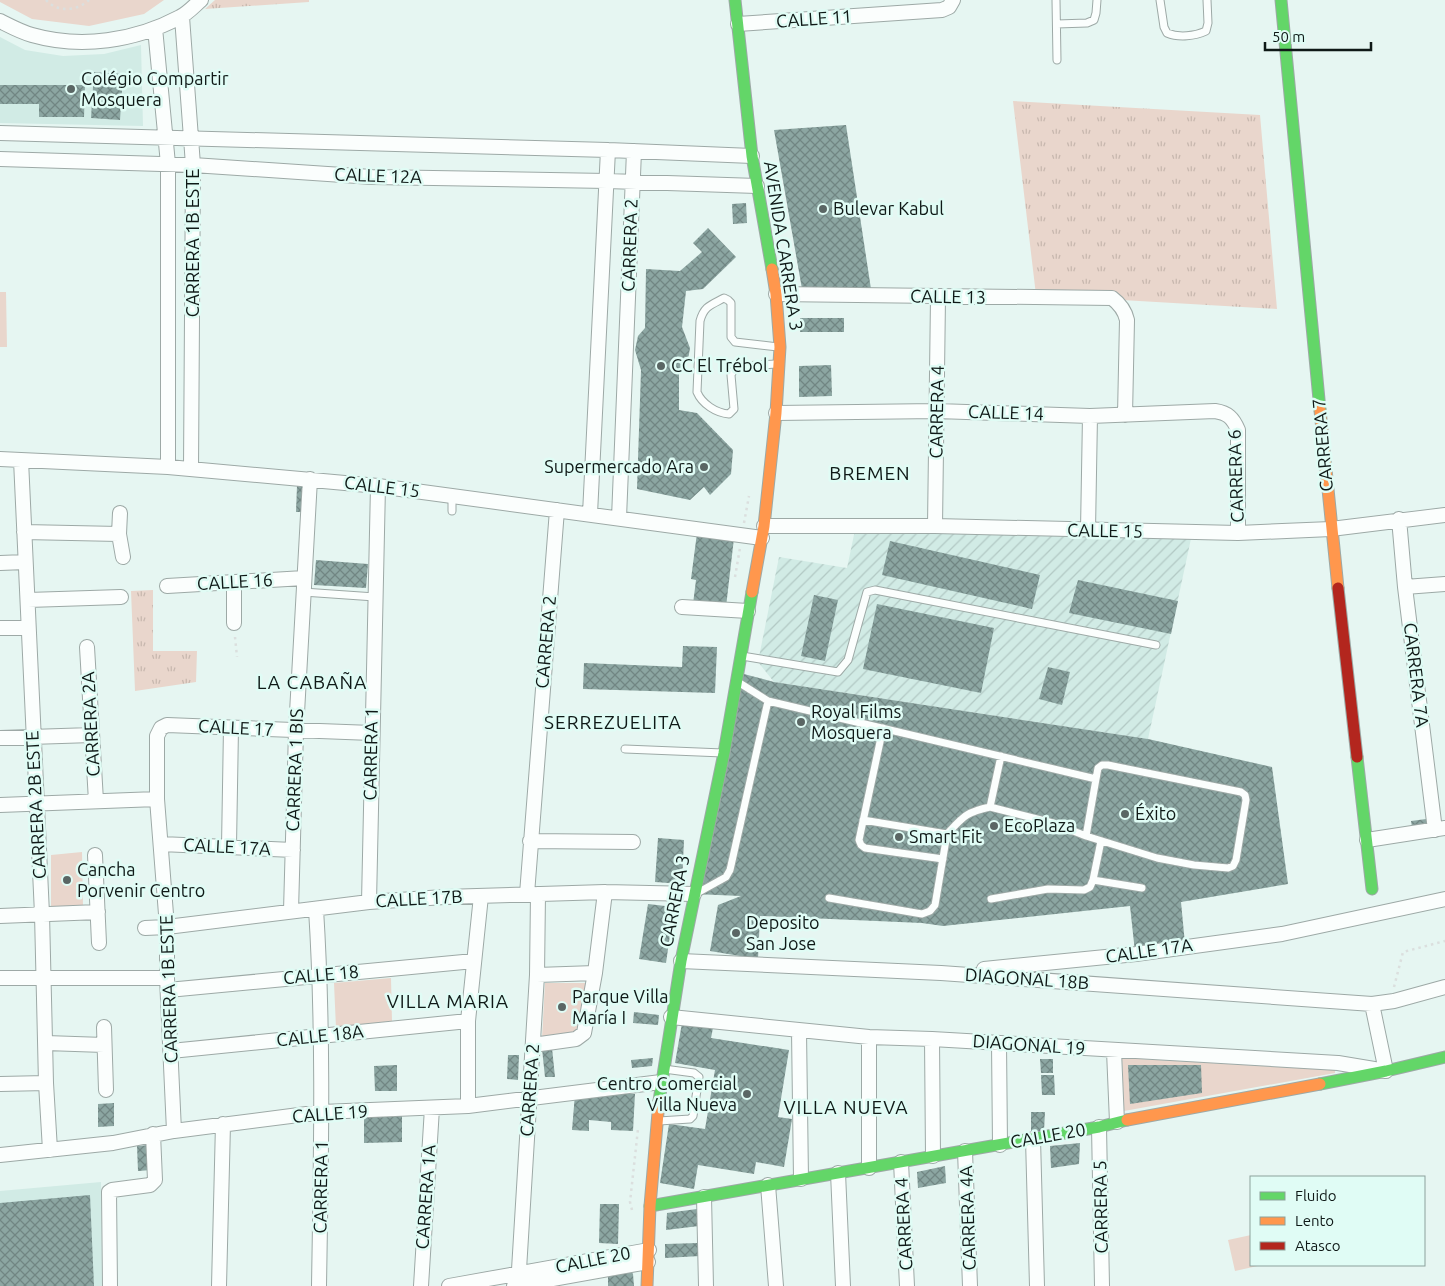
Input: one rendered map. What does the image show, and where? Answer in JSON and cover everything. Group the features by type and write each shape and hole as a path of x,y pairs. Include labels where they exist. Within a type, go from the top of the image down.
{"street":[{"path":"0,21 31,35 72,43 115,41 182,17 201,0"},
{"name":"AVENIDA CARRERA 3","path":"735,0 752,156 776,294 780,347 776,413 763,532"},
{"name":"CARRERA 7","path":"1281,0 1331,528 1372,889"},
{"name":"CALLE 11","path":"738,24 942,10 951,3"},
{"name":"CARRERA 1B ESTE","path":"182,17 193,165 191,470"},
{"name":"CARRERA 1B ESTE","path":"155,28 168,164 168,467"},
{"name":"CALLE 12A","path":"0,133 608,150 752,156"},
{"name":"CARRERA 2","path":"590,514 593,351 608,150"},
{"name":"CARRERA 2","path":"619,518 634,151"},
{"name":"CALLE 12A","path":"0,159 193,165 372,177 607,180 757,186"},
{"name":"CALLE 13","path":"776,294 938,298 1112,298 1119,303 1126,314 1127,320 1125,414"},
{"name":"CARRERA 4","path":"935,526 938,298"},
{"name":"CALLE 14","path":"776,413 937,411 1090,416 1215,411 1226,413 1234,419"},
{"path":"1088,530 1090,416"},
{"name":"CARRERA 6","path":"1234,419 1238,430 1238,533"},
{"name":"CALLE 15","path":"0,459 168,467 310,479 378,486 742,535 763,532 935,526 1238,533 1331,528 1445,515"},
{"name":"CARRERA 2B ESTE","path":"21,460 42,914 46,1083 50,1150"},
{"name":"CARRERA 1 BIS","path":"291,911 296,731 310,479"},
{"name":"CARRERA 1","path":"369,902 378,486"},
{"name":"CARRERA 2","path":"517,1283 537,975 530,841 557,510"},
{"path":"120,512 119,534 123,557"},
{"name":"CARRERA 7A","path":"1399,520 1405,587 1440,829"},
{"path":"24,532 119,534"},
{"name":"CARRERA 3","path":"647,1286 650,1206 662,1076 671,1017 694,894 724,752 739,656 763,532"},
{"path":"0,563 25,562"},
{"path":"234,582 234,623"},
{"name":"CALLE 16","path":"167,586 234,582 303,585"},
{"path":"1405,587 1445,584"},
{"path":"28,600 121,597"},
{"path":"682,607 748,611"},
{"path":"0,628 28,628"},
{"name":"CARRERA 2A","path":"87,646 96,801"},
{"name":"CALLE 17","path":"161,728 168,725 372,734"},
{"name":"CARRERA 1B ESTE","path":"161,728 156,741 157,799 167,927 174,1130"},
{"path":"229,846 231,728"},
{"path":"0,738 92,735"},
{"path":"0,805 157,799"},
{"path":"1367,840 1440,829"},
{"path":"530,841 633,842"},
{"name":"CALLE 17A","path":"161,844 293,850"},
{"path":"95,855 99,944"},
{"path":"533,1045 576,1038 584,1033 596,974 605,892"},
{"name":"CALLE 17B","path":"145,928 444,894 481,896 605,892 694,894"},
{"path":"468,1106 468,1022 481,896"},
{"name":"CALLE 17A","path":"941,973 1136,954 1282,934 1445,900"},
{"name":"CARRERA 1","path":"316,908 320,974 322,1112 318,1286"},
{"path":"0,916 98,912"},
{"name":"CALLE 18","path":"0,978 44,976 168,984 474,961"},
{"name":"DIAGONAL 18B","path":"681,961 941,973 1372,1004"},
{"path":"537,975 596,974"},
{"path":"1386,1071 1372,1004 1394,1001 1445,987"},
{"name":"DIAGONAL 19","path":"671,1017 868,1037 932,1039 1338,1063 1386,1071"},
{"name":"CALLE 18A","path":"171,1051 468,1022"},
{"path":"104,1026 106,1090"},
{"path":"800,1031 801,1179"},
{"name":"CARRERA 4","path":"868,1037 869,1168"},
{"name":"CARRERA 4A","path":"932,1039 933,1156"},
{"path":"46,1043 104,1045"},
{"path":"999,1043 1000,1144"},
{"path":"1114,1051 1117,1122"},
{"name":"CALLE 20","path":"650,1206 1099,1127 1386,1071 1445,1057"},
{"name":"CALLE 19","path":"0,1155 112,1143 174,1130 322,1112 468,1106 662,1076"},
{"path":"0,1084 46,1083"},
{"name":"CARRERA 1A","path":"421,1286 432,1108"},
{"path":"219,1286 223,1124"},
{"name":"CARRERA 5","path":"1099,1127 1102,1286"},
{"path":"110,1286 109,1192 153,1183 155,1180 153,1134"},
{"path":"1033,1139 1037,1286"},
{"name":"CARRERA 4A","path":"965,1151 970,1286"},
{"name":"CARRERA 4","path":"901,1162 907,1286"},
{"path":"838,1173 844,1286"},
{"path":"768,1185 776,1286"},
{"path":"704,1196 706,1286"},
{"name":"CALLE 20","path":"449,1286 517,1283 649,1256"}],"lane":[{"path":"1056,0 1057,60"},
{"path":"1057,24 1094,20 1097,0"},
{"path":"1160,0 1164,28 1168,34 1174,36 1198,34 1206,31 1208,23 1207,0"},
{"path":"779,364 744,366 732,371 734,409 729,414 722,414 701,401 697,392 700,321 702,311 708,306 724,298 731,303 731,337 735,342 780,347"},
{"path":"452,496 452,511"},
{"path":"303,585 375,597"},
{"path":"739,656 838,672 848,660 867,592 875,590 1156,644"},
{"path":"735,681 768,701 1096,779"},
{"path":"694,894 726,877 730,870 768,701"},
{"path":"883,728 859,840 860,845 865,848 943,859"},
{"path":"625,749 724,752"},
{"path":"990,806 1001,756"},
{"path":"829,898 922,914 930,911 935,905 946,834 965,815 973,810 990,806 1053,824 1086,836 1101,841 1157,858 1194,865 1228,868 1233,866 1236,860 1246,800 1245,795 1241,792 1102,765 1098,768 1086,836"},
{"path":"863,820 946,834"},
{"path":"991,899 1048,890 1084,890 1090,887 1101,841"},
{"path":"1093,880 1142,888"},
{"path":"658,1122 690,1119 693,1116 699,1077 694,1073 662,1076"}],"path":[{"path":"46,0 49,4 66,10 81,7 89,0"},
{"path":"735,582 750,491"},
{"path":"234,623 237,657"},
{"path":"1394,1001 1393,991 1403,952 1445,941"},
{"path":"633,1218 630,1202 639,1123"}],"shaded area":[{"name":"Colégio Compartir Mosquera","path":"0,37 25,50 63,56 104,54 141,45 143,126 0,123"},
{"path":"855,530 1192,534 1148,739 774,682 758,662 779,557 847,568"},
{"path":"101,1182 102,1286 0,1286 0,1191"}],"green space":[{"path":"0,0 164,0 144,14 89,26 32,19 0,2"},
{"path":"215,0 309,0 309,2 205,9"},
{"path":"1013,101 1260,115 1277,309 1036,295"},
{"path":"0,292 6,292 7,347 0,347"},
{"path":"153,590 153,651 197,651 196,682 135,691 131,591"},
{"name":"Cancha Porvenir Centro","path":"82,852 83,906 51,906 51,855"},
{"path":"391,978 392,1021 336,1028 334,983"},
{"name":"Parque Villa María I","path":"545,983 586,983 576,1032 542,1038"},
{"path":"1122,1058 1335,1070 1335,1073 1124,1111"},
{"path":"1250,1235 1250,1266 1258,1266 1235,1271 1228,1240"}],"building":[{"path":"94,72 123,74 120,120 91,118"},
{"path":"0,85 85,85 84,117 39,117 39,104 0,104"},
{"name":"Bulevar Kabul","path":"846,125 871,289 802,289 774,130"},
{"path":"746,203 747,223 733,224 732,204"},
{"name":"CC El Trébol","path":"708,228 736,257 703,289 686,291 682,327 690,348 688,360 679,370 679,410 697,413 733,450 731,474 710,495 704,487 690,500 637,489 641,370 635,350 638,336 645,328 646,269 680,271 702,252 693,243"},
{"path":"800,318 844,318 844,332 800,332"},
{"path":"831,365 832,396 799,397 799,366"},
{"path":"297,486 307,487 306,512 296,512"},
{"path":"697,533 734,538 726,607 693,604 696,580 691,579"},
{"path":"890,541 1040,575 1032,609 882,575"},
{"path":"316,560 368,564 366,588 314,585"},
{"path":"1078,580 1178,601 1171,634 1069,613"},
{"path":"814,595 838,600 825,661 801,656"},
{"path":"877,604 994,628 981,693 863,669"},
{"path":"683,646 717,647 715,693 583,689 584,663 682,667"},
{"path":"1048,667 1070,672 1062,705 1039,699"},
{"name":"EcoPlaza","path":"740,673 774,682 1148,739 1272,767 1288,884 1181,902 1185,944 1135,952 1130,906 943,926 922,923 760,916 758,959 710,951 718,905 741,896 694,894"},
{"path":"1434,818 1435,828 1413,833 1411,821"},
{"path":"658,838 684,840 682,884 655,882"},
{"path":"648,904 674,907 666,963 639,959"},
{"path":"634,1012 659,1015 658,1025 633,1023"},
{"name":"Centro Comercial Villa Nueva","path":"682,1023 713,1028 711,1038 789,1050 778,1117 792,1119 784,1167 756,1162 754,1174 698,1165 694,1189 660,1183 669,1124 705,1129 715,1070 675,1063"},
{"path":"552,1048 555,1077 545,1077 542,1049"},
{"path":"508,1055 519,1055 518,1080 507,1079"},
{"path":"653,1058 652,1066 632,1068 631,1060"},
{"path":"1040,1059 1053,1059 1053,1073 1041,1073"},
{"path":"397,1065 397,1091 375,1091 374,1066"},
{"path":"1128,1065 1201,1065 1202,1093 1130,1104"},
{"path":"1041,1075 1054,1075 1055,1095 1042,1095"},
{"path":"591,1092 635,1094 633,1131 611,1130 611,1122 589,1120 589,1131 572,1130 575,1094"},
{"path":"114,1103 114,1126 98,1127 98,1104"},
{"path":"1031,1112 1045,1112 1044,1131 1031,1131"},
{"path":"402,1115 402,1142 364,1143 364,1116"},
{"path":"1080,1143 1079,1164 1051,1168 1050,1146"},
{"path":"150,1145 152,1170 138,1171 137,1146"},
{"path":"945,1166 946,1183 918,1188 917,1172"},
{"path":"90,1195 94,1286 0,1286 0,1203"},
{"path":"600,1204 619,1204 618,1244 599,1243"},
{"path":"697,1209 699,1226 666,1230 667,1213"},
{"path":"699,1243 700,1256 665,1258 665,1244"},
{"path":"630,1270 633,1274 634,1286 608,1286 608,1272"}],"traffic: fast":[{"path":"735,0 752,156 772,269"},
{"path":"1281,0 1320,410"},
{"path":"659,1101 681,961 724,753 752,592"},
{"path":"1357,757 1372,889"},
{"path":"1320,1084 1445,1057"},
{"path":"650,1206 1099,1127 1127,1120"}],"traffic: slow":[{"path":"752,592 764,526 776,413 780,347 772,269"},
{"path":"1320,410 1338,588"},
{"path":"1127,1120 1320,1084"},
{"path":"647,1286 650,1206 659,1101"}],"traffic: jam":[{"path":"1338,588 1357,757"}],"place":[{"name":"Colégio Compartir Mosquera","path":"71,89"},
{"name":"Bulevar Kabul","path":"823,209"},
{"name":"CC El Trébol","path":"661,366"},
{"name":"Supermercado Ara","path":"704,467"},
{"name":"Royal Films Mosquera","path":"801,722"},
{"name":"Éxito","path":"1125,814"},
{"name":"EcoPlaza","path":"994,826"},
{"name":"Smart Fit","path":"899,837"},
{"name":"Cancha Porvenir Centro","path":"67,880"},
{"name":"Deposito San Jose","path":"736,933"},
{"name":"Parque Villa María I","path":"562,1007"},
{"name":"Centro Comercial Villa Nueva","path":"747,1094"}],"district":[{"name":"BREMEN","path":"870,473"},
{"name":"LA CABAÑA","path":"312,682"},
{"name":"SERREZUELITA","path":"613,722"},
{"name":"VILLA MARIA","path":"448,1001"},
{"name":"VILLA NUEVA","path":"846,1107"}]}
